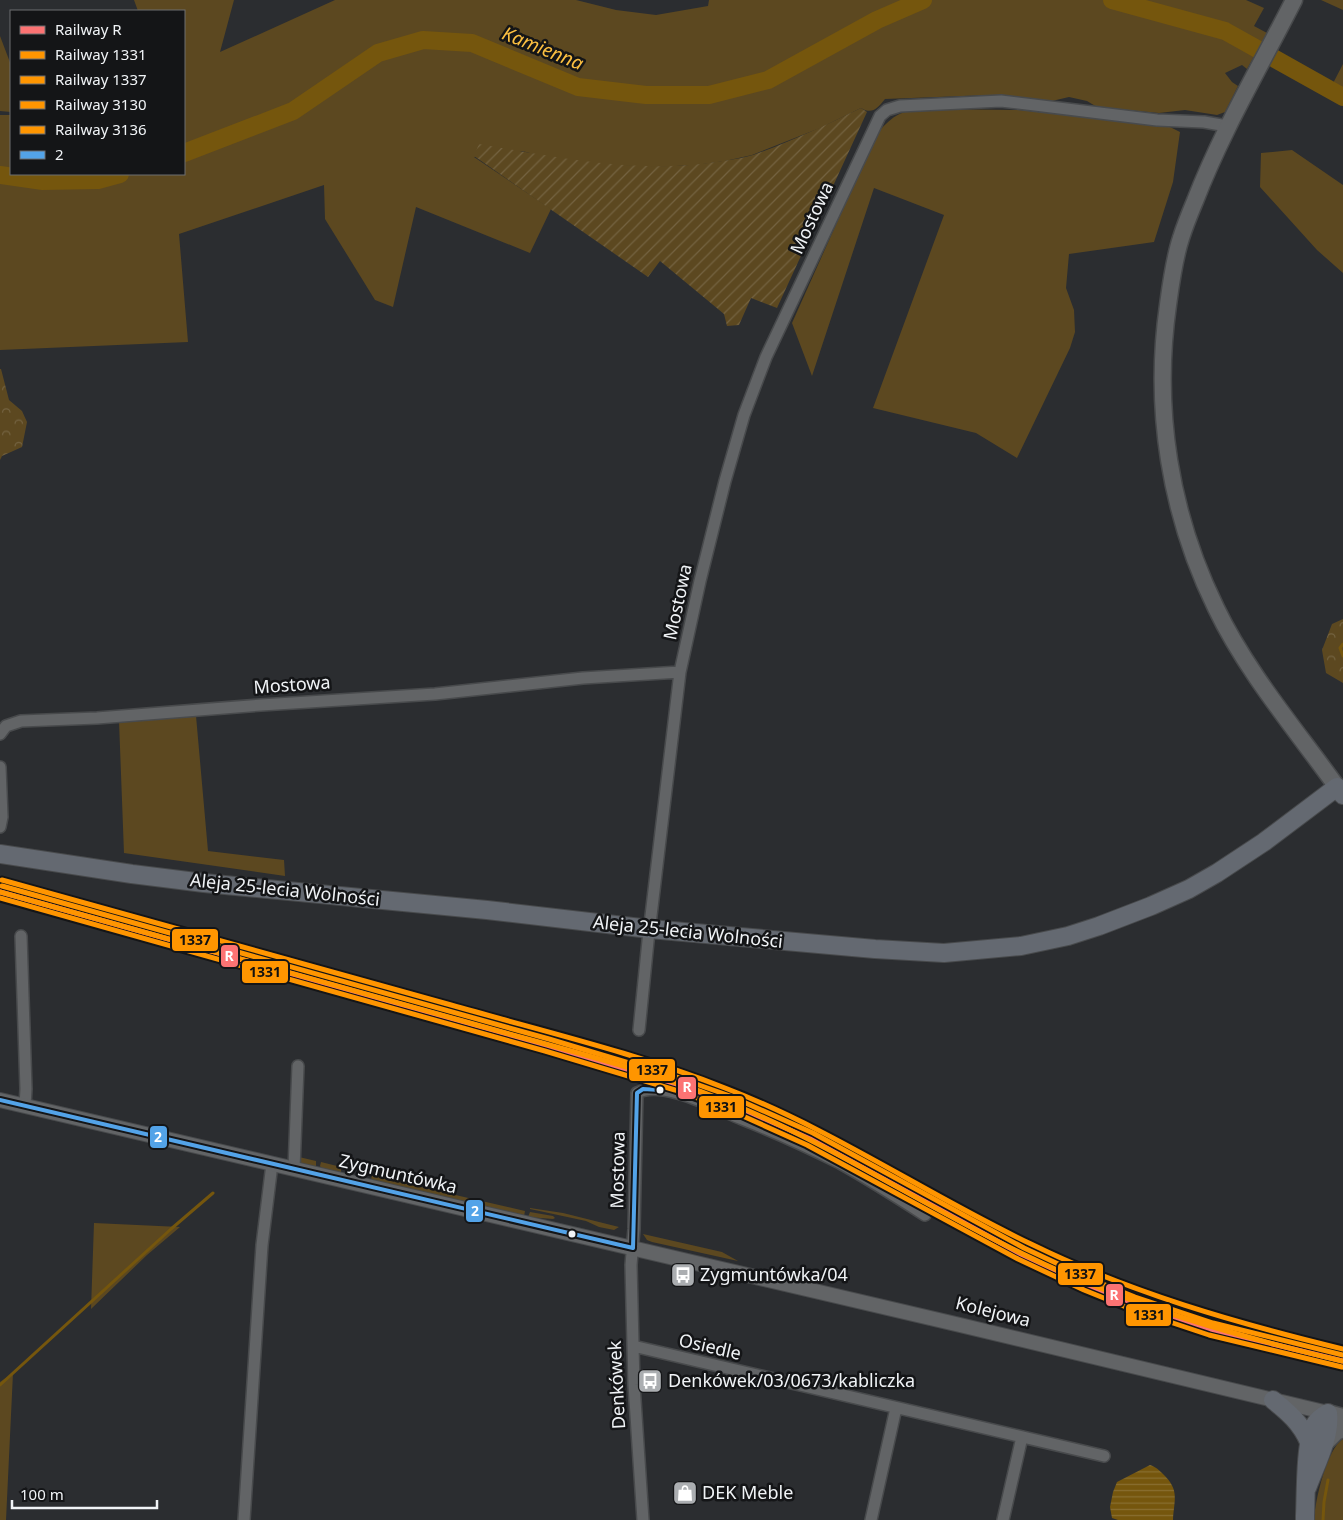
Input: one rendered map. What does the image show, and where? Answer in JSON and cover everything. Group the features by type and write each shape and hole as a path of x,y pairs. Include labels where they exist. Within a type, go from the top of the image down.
{"main road":[{"path":"1294,0 1227,126 1204,176 1181,238 1170,287 1163,336 1163,406 1168,462 1186,534 1195,561 1216,609 1252,669 1340,791"},
{"name":"Aleja 25-lecia Wolności","path":"0,854 132,874 487,910 650,929 865,949 944,953 1021,946 1049,940 1099,926 1151,906 1217,873 1340,791"},
{"path":"1273,1400 1288,1412 1316,1443"},
{"path":"1305,1520 1306,1488 1316,1443 1314,1425 1320,1418 1335,1415"},
{"path":"1316,1443 1343,1429"}],"street":[{"name":"Mostowa","path":"640,1030 680,672 723,490 744,415 766,356 880,116 887,110 900,106 1001,101 1157,120 1204,122 1227,126"},
{"name":"Mostowa","path":"0,734 6,726 21,721 97,718 435,694 583,678 680,672"},
{"path":"0,767 2,817 0,827"},
{"path":"21,936 25,1106"},
{"path":"294,1169 298,1066"},
{"name":"Mostowa","path":"632,1248 637,1092 643,1089 653,1089 687,1096 760,1125 840,1163 925,1215"},
{"name":"Zygmuntówka","path":"0,1100 632,1248"},
{"path":"244,1520 262,1245 272,1164"},
{"name":"Denkówek","path":"632,1248 633,1346 643,1520"},
{"name":"Kolejowa","path":"632,1248 1335,1415"},
{"name":"Osiedle","path":"633,1346 1104,1456"},
{"path":"871,1520 896,1408"},
{"path":"1003,1520 1022,1437"}],"green space":[{"path":"134,0 234,0 220,52 335,0 576,0 616,10 656,15 708,6 709,0 1246,0 1264,8 1254,26 1267,33 1247,69 1242,65 1225,73 1238,86 1225,112 1217,115 1185,110 1159,113 1097,107 1087,101 1069,97 1052,101 990,95 885,99 872,111 861,108 820,128 752,155 725,161 656,167 611,165 546,157 522,151 474,157 551,209 530,253 416,207 393,307 375,300 325,219 324,185 179,234 188,342 0,350 0,115 10,115 10,175 185,175 185,10 138,10"},
{"path":"1321,0 1343,0 1343,10"},
{"path":"0,36 10,62 10,112 0,111"},
{"path":"1343,64 1343,97 1329,91"},
{"path":"861,108 867,112 777,308 751,298 739,325 727,326 724,314 660,261 648,277 474,156 479,144 622,165 679,166 708,163 753,155 794,139"},
{"path":"922,109 1019,110 1168,126 1180,132 1173,182 1154,242 1069,254 1066,288 1074,310 1075,332 1070,348 1017,458 976,433 873,408 944,215 874,188 812,376 792,323 876,135 886,124 901,113"},
{"path":"1292,150 1343,185 1343,273 1317,250 1260,187 1261,153"},
{"path":"0,369 9,400 22,411 27,422 22,447 2,456 0,460"},
{"path":"1343,619 1343,683 1326,673 1322,650 1332,624"},
{"path":"196,716 208,851 284,860 285,876 124,853 119,721"},
{"path":"299,1157 316,1161 316,1166 299,1164"},
{"path":"321,1162 341,1167 341,1172 322,1170"},
{"path":"372,1173 390,1180 525,1211 524,1216 371,1181"},
{"path":"530,1208 563,1213 619,1227 614,1230 599,1227 586,1221"},
{"path":"530,1212 553,1216 555,1218 528,1217"},
{"path":"94,1223 180,1227 147,1255 91,1309"},
{"path":"643,1234 722,1252 738,1261 652,1242 647,1240"},
{"path":"13,1373 6,1520 0,1520 0,1382"},
{"path":"1343,1439 1343,1520 1314,1520 1319,1488 1327,1464 1337,1444"}],"shaded area":[{"path":"1150,1465 1160,1471 1172,1485 1175,1496 1173,1520 1118,1520 1112,1518 1110,1507 1117,1482"}],"waterway":[{"name":"Kamienna","path":"185,153 293,111 378,53 423,40 472,43 578,87 646,95 709,95 768,80 877,20 923,0"},
{"name":"Kamienna","path":"1112,0 1225,31 1343,97"},
{"name":"Kamienna","path":"0,175 43,181 98,180 116,175"},
{"path":"1343,644 1340,648 1343,656"},
{"path":"0,1385 213,1193"},
{"path":"1323,1520 1328,1480"}],"rail line":[{"name":"3136","path":"2,880 589,1043 691,1075 765,1104 842,1142 955,1205 1069,1262 1184,1305 1263,1329 1343,1349"},
{"name":"1337","path":"2,886 549,1039 679,1078 730,1096 813,1133 1024,1248 1088,1278 1135,1297 1213,1323 1343,1355"},
{"name":"R","path":"0,892 547,1045 677,1084 727,1102 810,1139 1021,1254 1086,1284 1133,1303 1211,1329 1343,1361"},
{"name":"3130","path":"0,892 594,1058 691,1088 723,1100 800,1135 985,1235 1061,1272 1139,1303 1219,1329 1342,1361"},
{"name":"1331","path":"0,898 545,1051 675,1090 725,1108 807,1145 1018,1259 1084,1290 1131,1309 1209,1335 1342,1367"}],"transit line":[{"name":"2","path":"633,1248 637,1093 643,1089 660,1090"},
{"name":"2","path":"0,1100 633,1248"}],"place":[{"name":"Zygmuntówka/04","path":"683,1275"},
{"name":"Denkówek/03/0673/kabliczka","path":"650,1381"},
{"name":"DEK Meble","path":"685,1493"}]}
